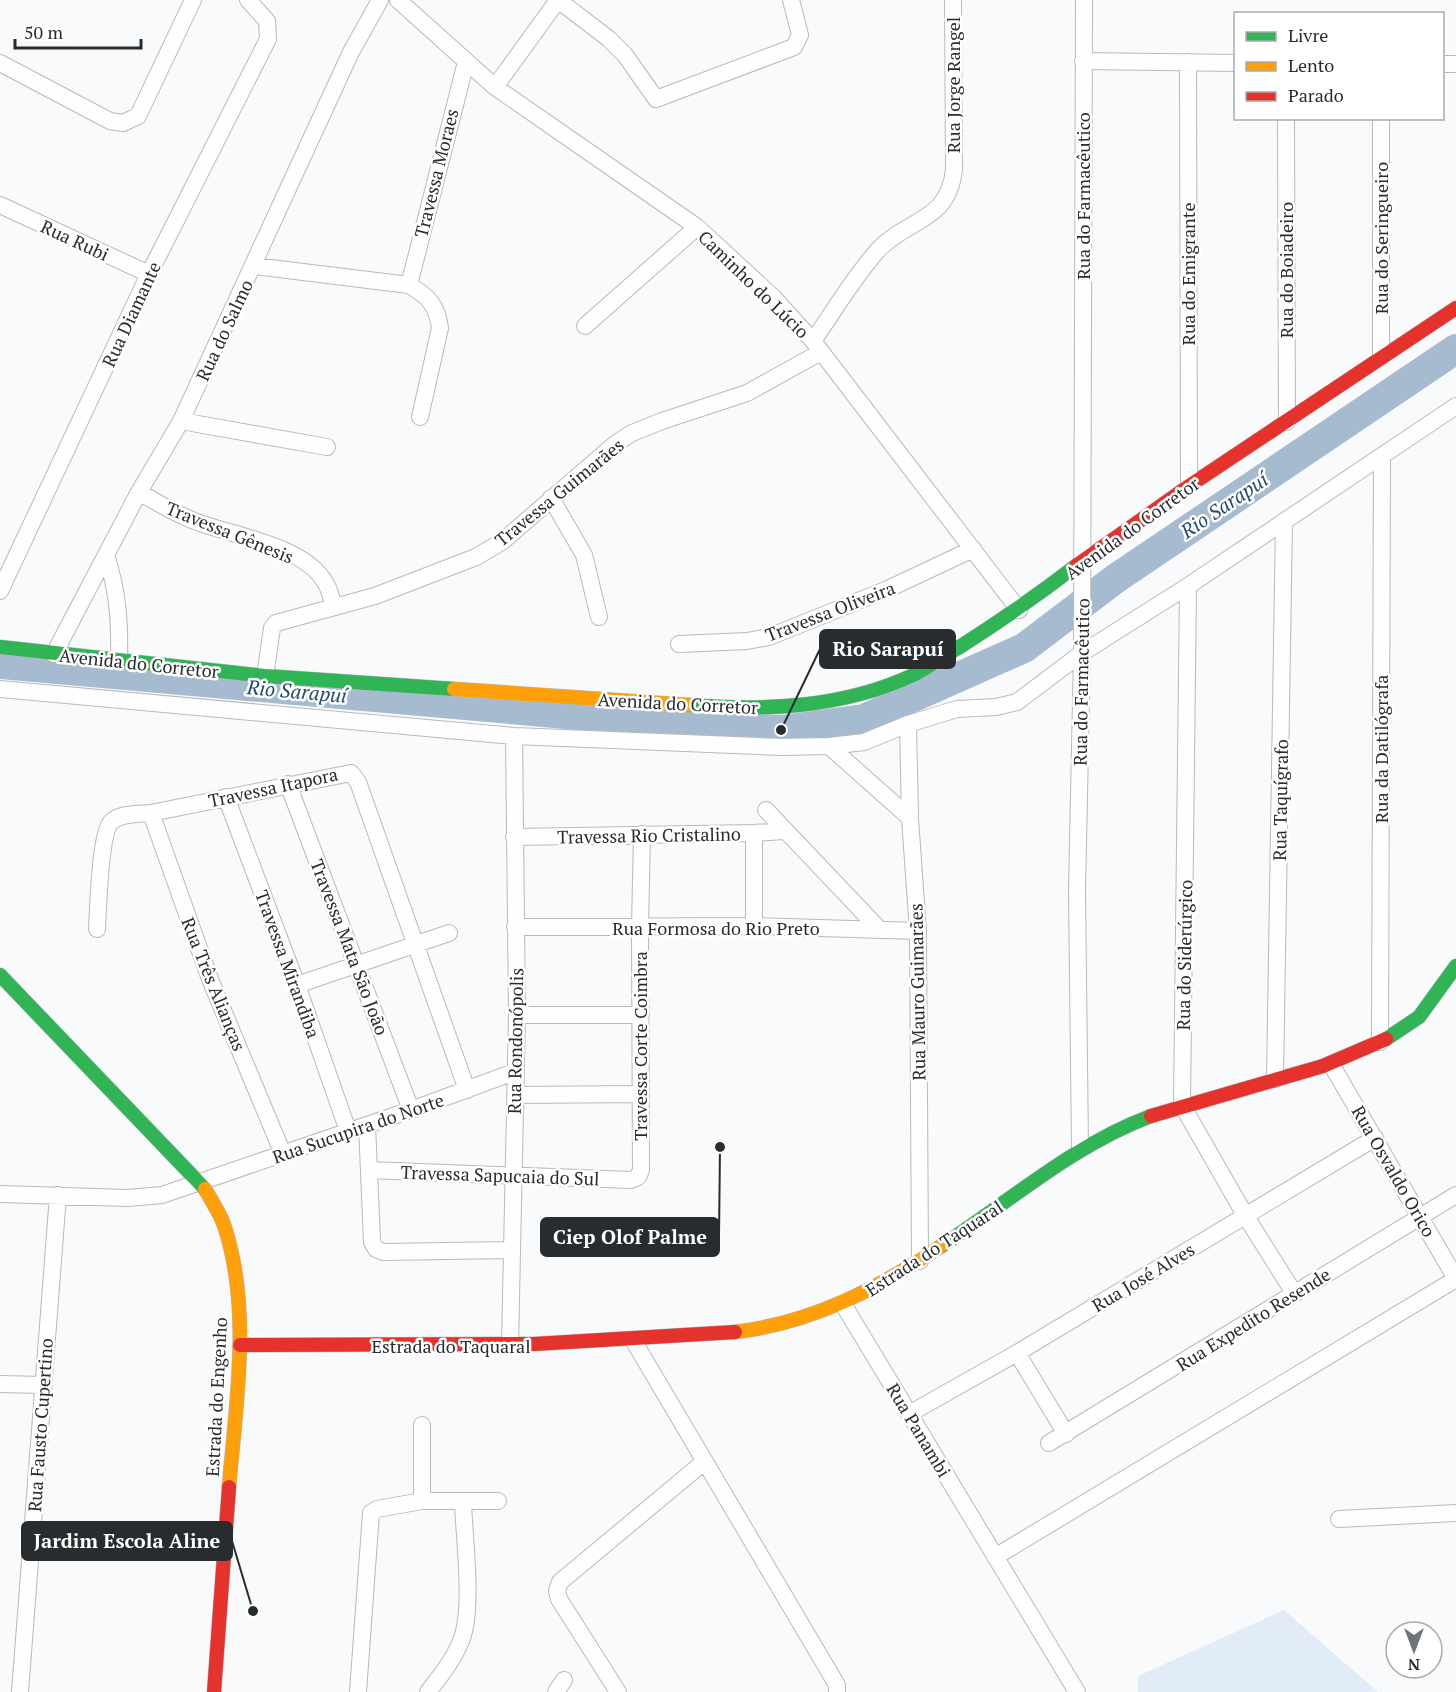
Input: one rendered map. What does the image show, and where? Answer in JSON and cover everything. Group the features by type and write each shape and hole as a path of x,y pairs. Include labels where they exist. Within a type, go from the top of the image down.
{"street":[{"path":"0,63 110,121 130,121 138,116 193,0"},
{"name":"Rua Diamante","path":"0,591 149,274 268,39 267,21 248,0"},
{"name":"Rua do Salmo","path":"54,654 139,492 181,421 351,52 380,0"},
{"name":"Caminho do Lúcio","path":"398,0 495,87 697,227 774,298 817,347 1018,610"},
{"path":"495,87 558,0 609,39 625,56 651,95 660,99 794,47 800,36 792,0"},
{"name":"Rua Jorge Rangel","path":"817,347 860,272 880,248 940,206 952,186 954,170 953,0"},
{"name":"Rua do Farmacêutico","path":"1080,1148 1077,891 1082,653 1084,0"},
{"path":"1083,61 1234,63"},
{"name":"Travessa Moraes","path":"409,285 466,62"},
{"name":"Rua do Emigrante","path":"1188,62 1189,486"},
{"name":"Rua do Boiadeiro","path":"1286,120 1287,422"},
{"name":"Rua do Seringueiro","path":"1381,120 1381,357"},
{"name":"Rua Rubi","path":"0,205 149,274"},
{"path":"585,326 697,227"},
{"path":"254,266 409,285 433,302 440,328 420,417"},
{"name":"Avenida do Corretor","path":"0,647 265,676 666,705 741,709 797,706 859,695 912,676 1018,610 1189,486 1456,308"},
{"name":"Travessa Guimarães","path":"265,676 272,628 276,623 375,596 476,557 503,541 615,444 632,433 747,393 817,347"},
{"path":"0,689 514,736 829,746 864,742 908,724 957,709 996,707 1017,702 1082,653 1188,586 1456,405"},
{"path":"181,421 327,447"},
{"name":"Rua da Datilógrafa","path":"1380,1042 1382,457"},
{"name":"Travessa Gênesis","path":"139,492 191,520 267,544 301,560 327,584 334,606"},
{"path":"551,498 584,555 599,617"},
{"name":"Rua Taquígrafo","path":"1275,1079 1284,521"},
{"name":"Travessa Oliveira","path":"679,644 747,641 769,637 888,589 973,549"},
{"path":"106,555 115,583 120,618 119,661"},
{"name":"Rua do Siderúrgico","path":"1182,1105 1188,586"},
{"name":"Rua Mauro Guimarães","path":"908,724 910,818 918,931 920,1261"},
{"name":"Rua Rondonópolis","path":"510,1346 517,1015 514,736"},
{"path":"829,746 910,818"},
{"name":"Travessa Itapora","path":"97,930 102,858 107,828 113,820 122,816 151,813 348,772 354,774 467,1090"},
{"name":"Travessa Mata São João","path":"288,784 411,1110"},
{"name":"Travessa Mirandiba","path":"226,797 297,985 348,1131"},
{"path":"766,810 880,930"},
{"name":"Rua Três Alianças","path":"151,813 210,979 284,1154"},
{"name":"Travessa Rio Cristalino","path":"514,837 754,834 784,831"},
{"name":"Travessa Corte Coimbra","path":"631,1180 638,1177 641,1170 642,834"},
{"path":"754,834 754,926"},
{"name":"Rua Formosa do Rio Preto","path":"515,927 754,926 918,931"},
{"path":"297,985 449,933"},
{"name":"Estrada do Taquaral","path":"240,1345 510,1346 729,1333 791,1322 843,1304 920,1261 1080,1148 1131,1124 1182,1105 1331,1064 1410,1026 1436,999 1456,966"},
{"name":"Estrada do Engenho","path":"0,975 202,1183 224,1224 237,1279 240,1345 214,1692"},
{"path":"517,1015 641,1015"},
{"name":"Rua Osvaldo Orico","path":"1331,1064 1456,1279"},
{"name":"Rua Sucupira do Norte","path":"0,1194 140,1197 162,1195 411,1110 514,1072"},
{"path":"515,1095 641,1094"},
{"path":"1182,1105 1245,1215 1294,1293"},
{"path":"367,1125 372,1242 376,1249 383,1252 512,1250"},
{"name":"Rua José Alves","path":"909,1414 1017,1353 1375,1138"},
{"name":"Travessa Sapucaia do Sul","path":"369,1170 631,1180"},
{"name":"Rua Fausto Cupertino","path":"20,1692 58,1195"},
{"name":"Rua Expedito Resende","path":"1049,1443 1456,1195"},
{"path":"995,1557 1456,1279"},
{"name":"Rua Panambi","path":"843,1304 1077,1692"},
{"path":"633,1340 837,1685 837,1692"},
{"path":"1017,1353 1066,1434"},
{"path":"0,1384 42,1385"},
{"path":"422,1425 422,1501"},
{"path":"618,1692 556,1591 560,1582 704,1462"},
{"path":"358,1692 371,1513 377,1509 422,1501 498,1501"},
{"path":"428,1692 450,1663 461,1641 466,1620 463,1502"},
{"path":"1339,1519 1456,1513"}],"shaded area":[{"path":"1284,1610 1378,1692 1138,1692 1138,1676"}],"waterway":[{"name":"Rio Sarapuí","path":"0,664 679,724 781,730 864,719 1024,648 1115,579 1456,349"}],"traffic: fast":[{"path":"688,705 745,708 801,705 857,695 884,687 917,673 958,648 1077,565"},
{"path":"0,647 265,676 454,689"},
{"path":"1386,1039 1419,1017 1456,966"},
{"path":"0,975 205,1189"},
{"path":"940,1247 1068,1158 1122,1128 1151,1116"}],"traffic: slow":[{"path":"454,689 688,705"},
{"path":"205,1189 224,1225 233,1257 238,1289 240,1356 229,1487"},
{"path":"735,1332 791,1321 843,1302 892,1277 940,1247"}],"traffic: jam":[{"path":"1077,565 1189,486 1456,308"},
{"path":"1151,1116 1323,1066 1386,1039"},
{"path":"240,1345 534,1344 735,1332"},
{"path":"214,1692 229,1487"}],"place":[{"name":"Rio Sarapuí","path":"781,730"},
{"name":"Ciep Olof Palme","path":"720,1147"},
{"name":"Jardim Escola Aline","path":"253,1611"}]}
